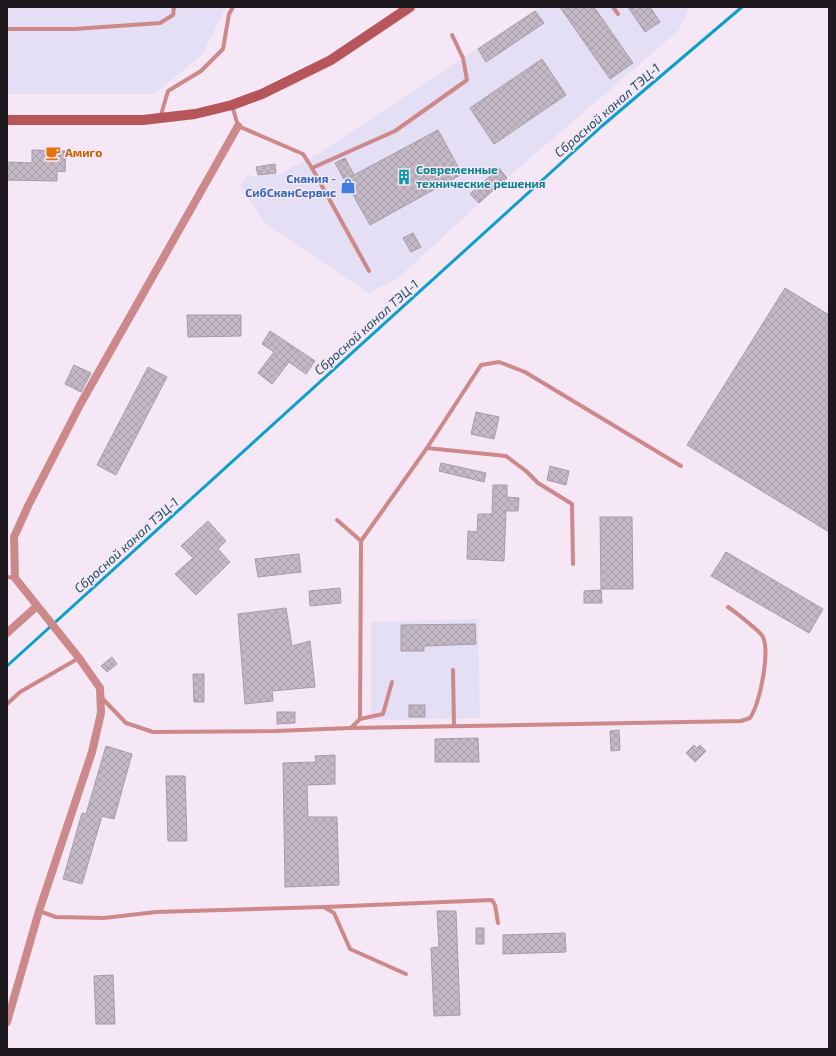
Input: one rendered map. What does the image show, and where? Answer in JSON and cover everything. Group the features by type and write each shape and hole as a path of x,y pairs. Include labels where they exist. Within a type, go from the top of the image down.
{"main road":[{"path":"7,120 143,120 195,114 232,105 262,94 331,60 410,7"}],"street":[{"path":"7,1022 39,911 92,752 101,712 100,688 64,638 11,577 14,537 28,506 81,403 238,126"},
{"path":"7,633 37,606"}],"lane":[{"path":"7,29 74,29 160,23 172,15 174,7"},
{"path":"160,118 168,92 201,71 223,49 229,14 233,7"},
{"path":"613,7 618,14"},
{"path":"312,168 395,131 467,80 463,58 452,35"},
{"path":"232,105 238,126 303,154 369,272"},
{"path":"360,719 361,541 426,448 481,365 499,362 525,372 681,466"},
{"path":"426,448 506,456 526,471 538,483 572,504 573,564"},
{"path":"337,520 361,541"},
{"path":"101,697 126,723 153,732 276,731 350,728 741,721 750,718 754,712 762,686 766,651 763,635 728,607"},
{"path":"7,704 20,692 79,658"},
{"path":"453,670 454,726"},
{"path":"350,728 360,719 383,714 392,682"},
{"path":"39,911 56,917 104,918 156,912 492,900 495,905 498,923"},
{"path":"324,907 334,913 350,949 406,974"}],"shaded area":[{"path":"7,7 226,7 202,55 154,94 7,94"},
{"path":"540,7 688,7 689,9 678,31 507,178 398,278 368,293 265,223 240,186 248,174 255,177 281,173 321,152"},
{"path":"478,619 480,718 371,720 371,622"}],"building":[{"path":"560,7 594,7 633,63 610,79"},
{"path":"628,7 650,7 660,22 645,32"},
{"path":"535,11 544,23 486,62 478,49"},
{"path":"542,59 566,95 494,144 470,108"},
{"name":"Современные технические решения","path":"438,130 462,174 370,225 335,163 345,158 354,175"},
{"path":"32,150 66,151 65,172 57,171 57,181 7,180 7,162 32,163"},
{"path":"275,164 276,173 258,175 256,167"},
{"path":"499,168 507,178 479,203 470,194"},
{"path":"413,233 421,247 411,252 403,238"},
{"path":"785,288 829,315 829,532 687,445"},
{"path":"187,315 241,315 241,336 188,337"},
{"path":"270,331 315,361 306,374 289,362 272,384 258,373 274,352 262,344"},
{"path":"74,365 91,373 81,392 65,384"},
{"path":"148,367 167,377 116,475 97,465"},
{"path":"476,412 499,417 494,439 471,434"},
{"path":"441,463 486,473 484,482 439,471"},
{"path":"550,466 569,471 566,485 547,480"},
{"path":"493,485 507,485 507,497 519,498 518,511 506,511 504,561 467,559 468,531 477,532 478,514 492,514"},
{"path":"600,517 632,517 633,589 601,589"},
{"path":"208,521 226,541 218,549 230,562 196,595 175,574 193,558 181,546"},
{"path":"726,552 823,609 809,633 711,576"},
{"path":"299,554 301,572 258,577 255,559"},
{"path":"340,588 341,603 310,606 309,591"},
{"path":"601,590 602,603 584,603 584,591"},
{"path":"286,608 292,646 310,641 315,687 272,691 273,701 245,704 238,614"},
{"path":"475,624 476,644 424,646 424,651 401,651 401,625"},
{"path":"112,657 117,664 107,672 101,666"},
{"path":"193,674 204,674 204,702 194,702"},
{"path":"409,705 425,705 425,717 409,717"},
{"path":"277,712 295,712 295,723 277,724"},
{"path":"619,730 620,750 611,751 610,731"},
{"path":"478,738 479,762 435,762 435,739"},
{"path":"694,745 697,748 700,745 706,751 695,762 686,753"},
{"path":"106,746 132,754 114,819 102,816 82,884 63,879 82,813 86,814"},
{"path":"335,755 335,784 307,785 308,817 337,817 339,885 285,887 283,763 316,762 315,756"},
{"path":"166,776 185,776 187,841 168,841"},
{"path":"437,911 456,911 460,1015 434,1016 431,948 439,947"},
{"path":"476,928 484,928 484,944 476,944"},
{"path":"565,933 566,952 503,954 503,935"},
{"path":"113,975 115,1024 96,1024 94,976"}],"waterway":[{"name":"Сбросной канал ТЭЦ-1","path":"7,666 602,126 742,7"}],"place":[{"name":"Амиго","path":"53,153"},
{"name":"Современные технические решения","path":"404,177"},
{"name":"Скания - СибСканСервис","path":"348,186"}]}
